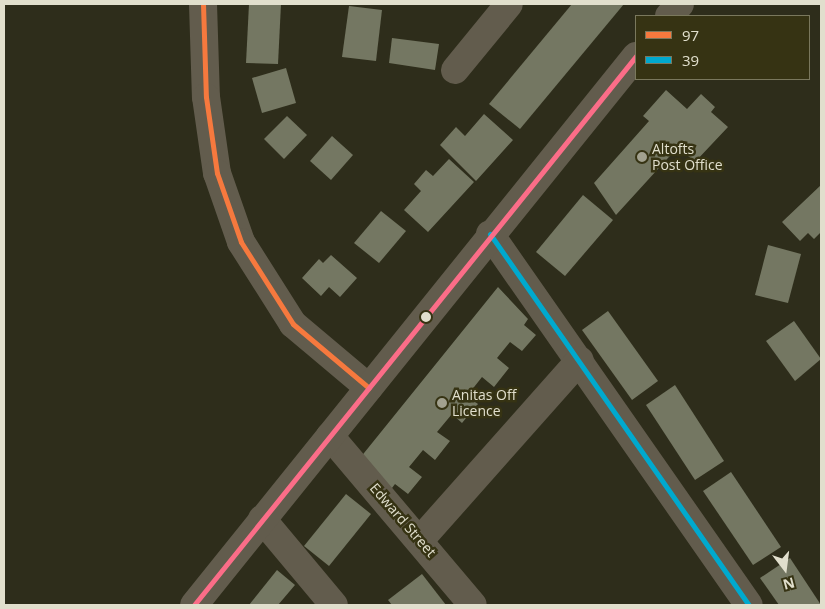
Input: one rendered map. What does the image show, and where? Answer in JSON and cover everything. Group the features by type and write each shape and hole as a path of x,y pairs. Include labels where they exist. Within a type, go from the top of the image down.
{"street":[{"path":"203,4 206,97 217,173 241,242 293,324 370,388"},
{"path":"456,70 510,4"},
{"path":"194,605 370,388 490,234 635,57"},
{"path":"490,234 580,360 749,605"},
{"path":"421,539 580,360"},
{"name":"Edward Street","path":"330,436 421,539 473,605"},
{"path":"262,520 334,605"}],"building":[{"path":"249,4 281,4 278,64 246,63"},
{"path":"572,4 624,4 520,129 489,104"},
{"path":"349,6 382,10 376,61 342,57"},
{"path":"392,38 439,44 435,70 389,63"},
{"path":"286,68 296,103 262,113 252,78"},
{"path":"666,90 687,109 701,94 715,107 711,112 728,127 695,162 678,147 616,215 594,183 649,121 643,116"},
{"path":"484,114 513,140 476,181 440,145 456,127 465,136"},
{"path":"287,116 307,135 284,159 264,139"},
{"path":"332,136 353,155 331,180 310,161"},
{"path":"449,159 474,182 428,232 404,210 421,191 414,184 426,170 433,176"},
{"path":"821,185 821,232 814,239 808,233 800,241 782,222"},
{"path":"583,195 613,220 565,276 536,252"},
{"path":"381,211 406,231 379,263 354,243"},
{"path":"768,245 801,254 788,303 755,295"},
{"path":"331,255 357,278 340,297 329,287 321,296 302,278 319,259 323,263"},
{"path":"498,287 528,319 524,325 536,335 522,351 510,342 497,358 509,368 494,387 482,377 467,396 478,404 462,423 452,414 437,432 450,441 435,460 423,450 409,467 422,477 408,494 395,484 389,492 360,458"},
{"path":"608,311 658,381 632,400 582,330"},
{"path":"794,321 821,359 795,381 766,341"},
{"path":"675,385 724,461 695,480 646,405"},
{"path":"731,472 781,547 753,565 703,491"},
{"path":"346,494 371,514 329,566 304,546"},
{"path":"790,558 821,605 779,605 760,578"},
{"path":"277,570 295,585 278,605 249,605"},
{"path":"422,574 446,605 392,605 388,600"}],"transit line":[{"name":"97","path":"203,4 206,97 217,173 241,242 293,324 369,388"},
{"path":"194,605 635,57"},
{"name":"39","path":"490,234 749,605"}],"place":[{"name":"Altofts Post Office","path":"642,157"},
{"name":"Anitas Off Licence","path":"442,403"}]}
